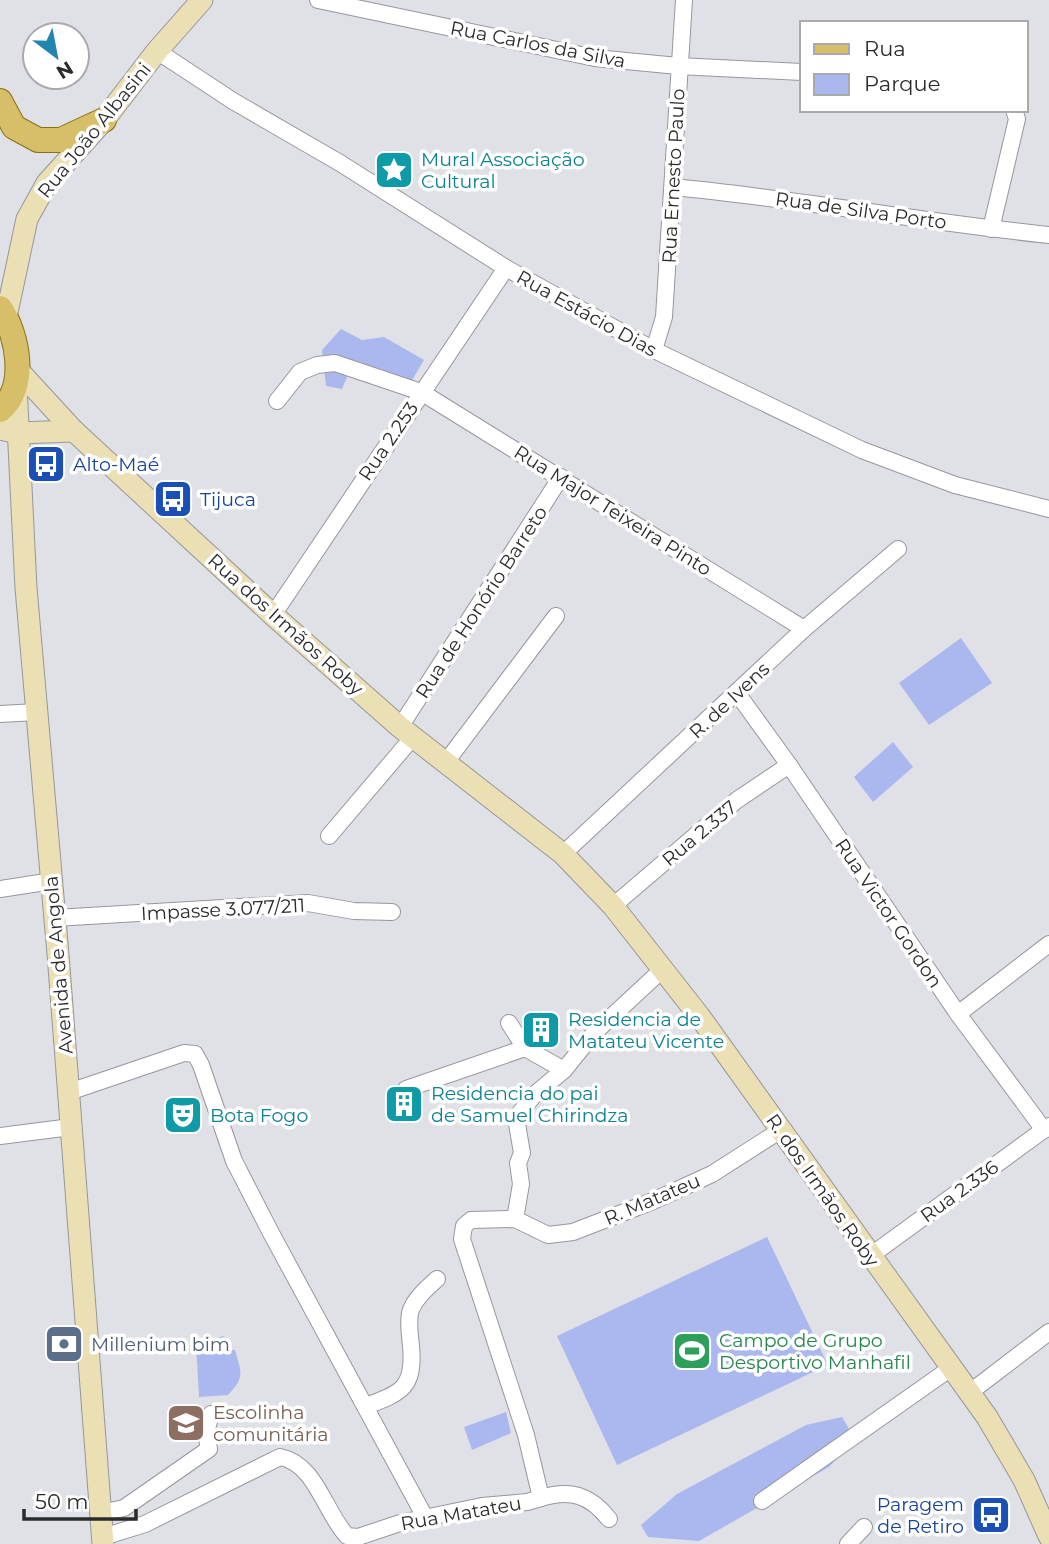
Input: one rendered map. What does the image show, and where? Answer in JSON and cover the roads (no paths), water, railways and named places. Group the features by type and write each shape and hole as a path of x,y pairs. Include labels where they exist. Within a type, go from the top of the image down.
{"main road":[{"path":"0,100 14,127 37,140 61,140 104,120"},
{"path":"0,410 13,396 17,377 13,338 3,312"}],"street":[{"name":"Rua João Albasini","path":"3,312 27,219 47,183 104,120 202,0"},
{"name":"Rua Carlos da Silva","path":"318,0 595,58 678,66 800,72"},
{"name":"Rua Ernesto Paulo","path":"654,350 664,317 684,0"},
{"name":"Rua Estácio Dias","path":"158,51 506,268 654,350 862,450 954,485 1049,509"},
{"path":"991,229 1017,119 1015,112"},
{"name":"Rua de Silva Porto","path":"673,187 758,195 991,229 1049,234"},
{"name":"Rua 2.253","path":"273,615 506,268"},
{"name":"Rua Major Teixeira Pinto","path":"277,401 300,372 317,365 335,363 421,392 804,629"},
{"name":"Rua dos Irmãos Roby","path":"17,377 273,615 407,732 567,858"},
{"name":"Avenida de Angola","path":"17,377 9,431 20,487 103,1540"},
{"path":"9,431 74,431"},
{"name":"Rua de Honório Barreto","path":"329,836 407,732 561,477"},
{"name":"R. de Ivens","path":"567,858 804,629 898,549"},
{"path":"446,762 556,616"},
{"name":"Rua Victor Gordon","path":"737,693 958,1014 1047,1128"},
{"path":"0,714 37,712"},
{"name":"Rua 2.337","path":"613,906 737,800 789,765"},
{"name":"R. dos Irmãos Roby","path":"567,858 613,906 664,968 987,1417 1024,1480 1049,1536"},
{"path":"0,889 52,881"},
{"name":"Impasse 3.077/211","path":"55,918 308,903 354,911 392,912"},
{"path":"958,1014 1049,944"},
{"path":"516,1219 521,1184 518,1163 522,1153 516,1118 534,1095 564,1070 594,1032 664,968"},
{"path":"509,1023 525,1048 564,1070"},
{"path":"406,1089 525,1048"},
{"path":"69,1092 184,1053 194,1054 201,1065 234,1161 426,1519"},
{"path":"0,1136 71,1128"},
{"name":"Rua 2.336","path":"870,1256 1047,1128"},
{"name":"R. Matateu","path":"516,1219 548,1235 573,1232 653,1201 712,1174 781,1130"},
{"name":"Rua Matateu","path":"103,1540 145,1524 279,1457 292,1460 311,1478 337,1526 347,1536 358,1537 400,1523 482,1506 541,1498 526,1435 462,1239 464,1226 471,1220 516,1219"},
{"path":"366,1406 400,1392 409,1380 412,1351 410,1311 436,1279"},
{"path":"969,1392 1049,1332"},
{"path":"762,1501 951,1368"},
{"path":"101,1513 124,1508 209,1448 206,1433 211,1414"},
{"path":"541,1498 555,1494 585,1496 600,1507 609,1519"},
{"path":"848,1544 864,1527"}],"place":[{"name":"Mural Associação Cultural","path":"394,170"},
{"name":"Alto-Maé","path":"46,464"},
{"name":"Tijuca","path":"173,499"},
{"name":"Residencia de Matateu Vicente","path":"541,1030"},
{"name":"Residencia do pai de Samuel Chirindza","path":"404,1104"},
{"name":"Bota Fogo","path":"183,1115"},
{"name":"Millenium bim","path":"64,1344"},
{"name":"Campo de Grupo Desportivo Manhafil","path":"692,1351"},
{"name":"Escolinha comunitária","path":"186,1423"},
{"name":"Paragem de Retiro","path":"991,1515"}]}
